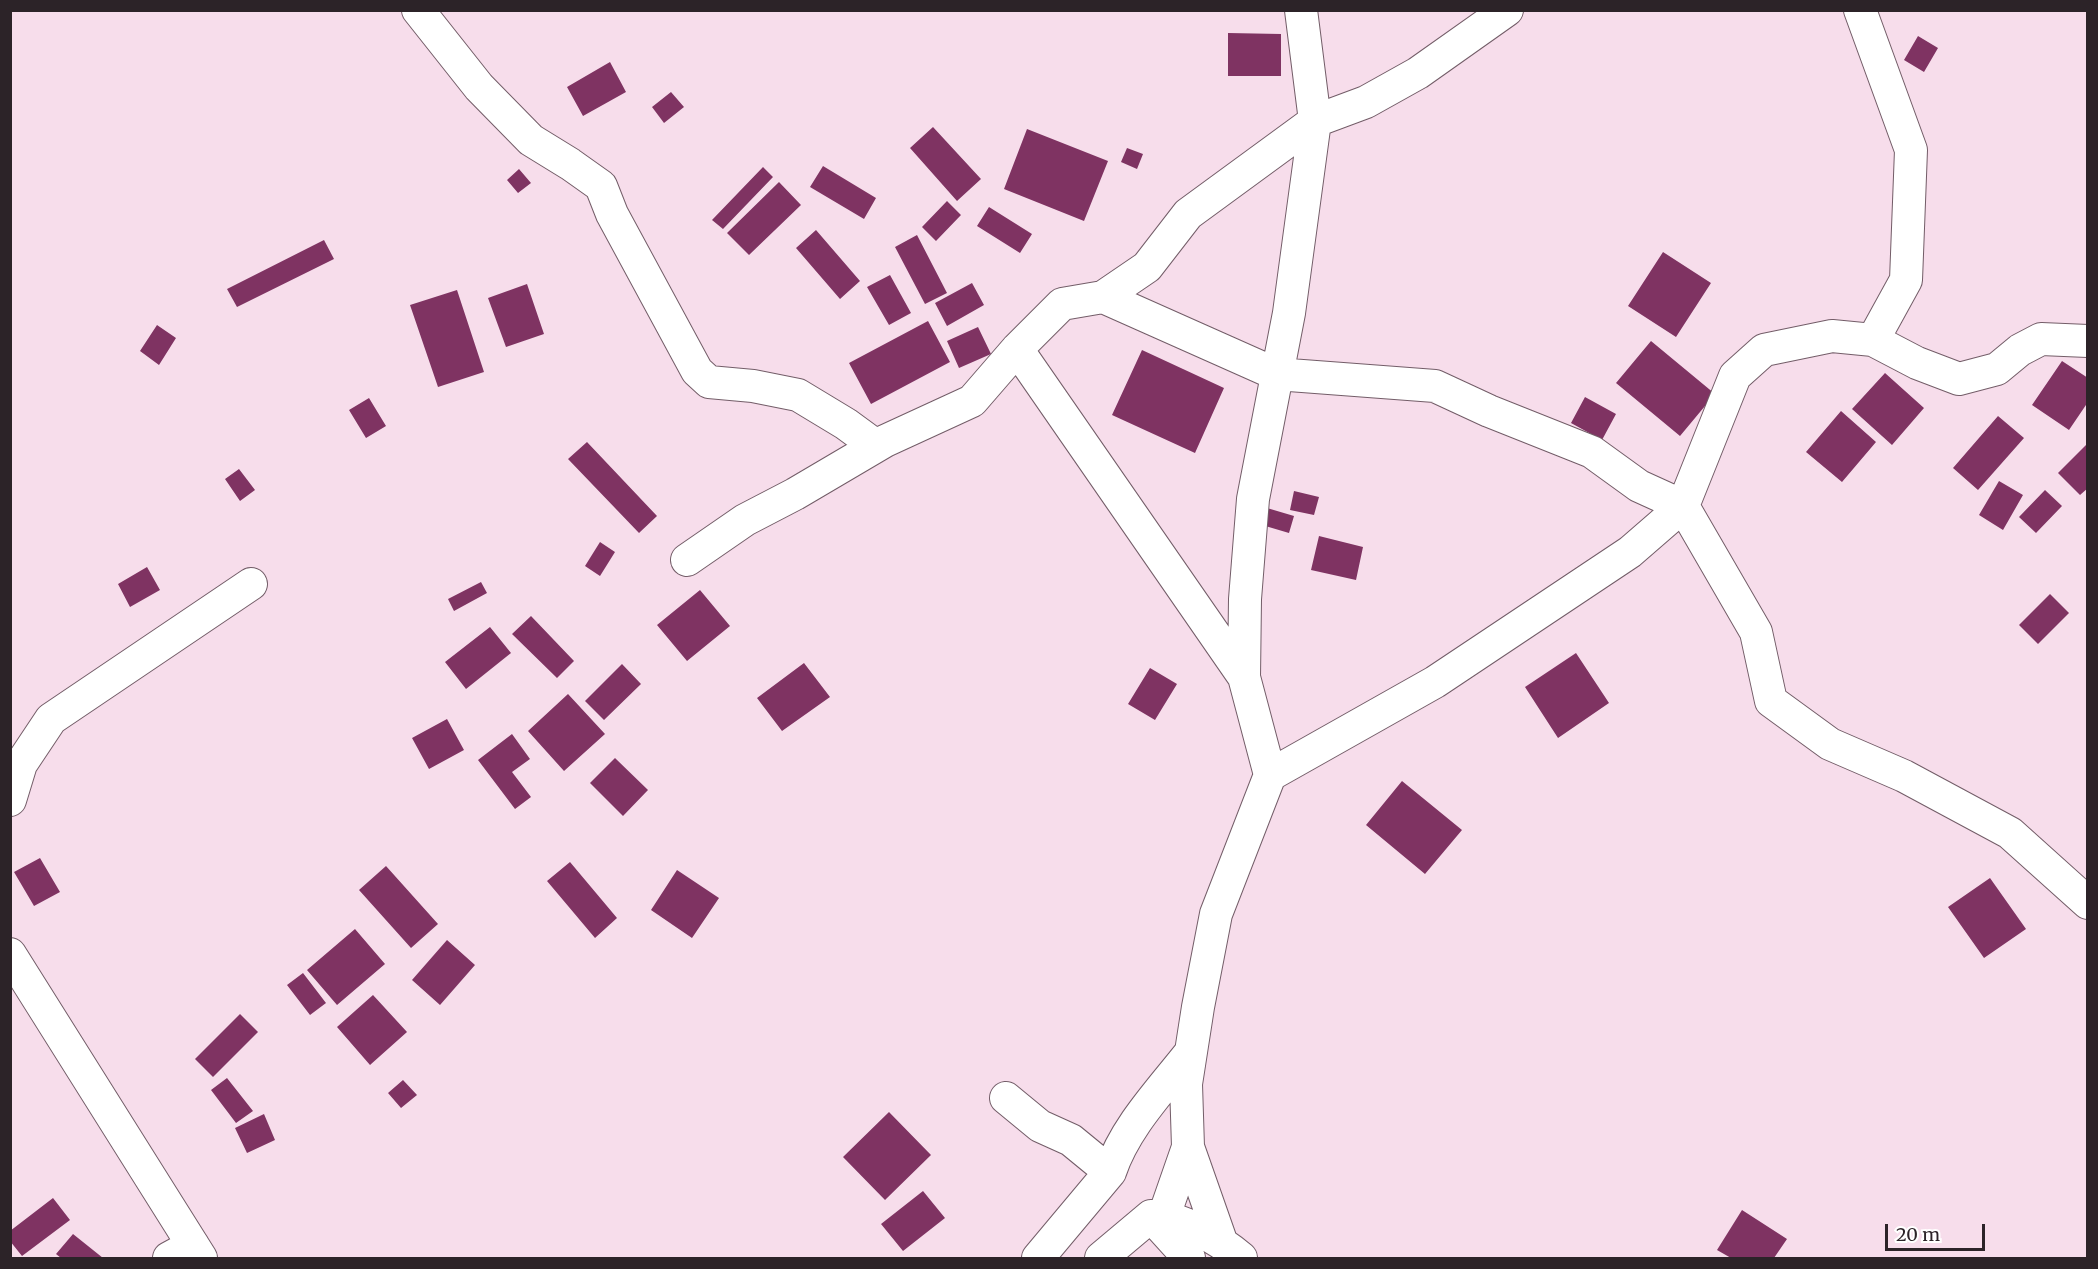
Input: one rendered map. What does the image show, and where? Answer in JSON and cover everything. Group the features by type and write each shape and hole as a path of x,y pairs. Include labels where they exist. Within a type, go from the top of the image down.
{"street":[{"path":"418,10 479,87 531,140 601,186 612,214 697,371 709,382 753,386 798,395 846,424 876,446"},
{"path":"1231,1250 1188,1147 1186,1084 1216,914 1270,775 1244,677 1245,599 1253,499 1289,313 1315,121 1301,10"},
{"path":"687,560 745,520 795,494 876,446 972,401 1017,349 1062,304 1103,297 1147,267 1188,214 1315,121 1366,102 1418,73 1507,10"},
{"path":"1860,10 1911,150 1906,280 1873,340"},
{"path":"1103,297 1276,374 1435,386 1489,411 1592,452 1639,486 1683,506 1756,632 1771,701 1830,744 1904,776 2010,832 2088,903"},
{"path":"1270,775 1435,682 1630,552 1683,506 1735,376 1764,350 1832,336 1873,340 1917,363 1959,379 1997,369 2020,350 2041,339 2088,341"},
{"path":"1017,349 1244,677"},
{"path":"10,800 21,764 51,719 251,584"},
{"path":"10,954 187,1254"},
{"path":"1038,1258 1110,1172 1116,1154 1133,1127 1190,1053"},
{"path":"1006,1098 1040,1126 1071,1140 1110,1172"},
{"path":"1101,1258 1157,1216 1188,1147"},
{"path":"1157,1216 1231,1250"},
{"path":"1157,1216 1189,1258"}],"building":[{"path":"1228,33 1281,34 1281,76 1228,76"},
{"path":"1918,36 1938,48 1924,72 1904,60"},
{"path":"610,62 626,92 583,116 567,87"},
{"path":"671,92 684,107 664,123 652,107"},
{"path":"933,127 981,179 957,201 910,148"},
{"path":"1027,129 1108,161 1084,221 1004,189"},
{"path":"1127,148 1143,154 1137,169 1121,162"},
{"path":"823,166 876,198 864,219 810,187"},
{"path":"763,167 773,177 723,229 712,220"},
{"path":"519,169 531,183 518,193 507,180"},
{"path":"779,182 801,205 749,255 727,233"},
{"path":"947,201 961,215 936,241 922,227"},
{"path":"989,207 1032,234 1020,253 977,226"},
{"path":"816,230 860,281 840,299 796,248"},
{"path":"917,235 947,293 925,304 895,247"},
{"path":"324,240 334,259 237,307 227,289"},
{"path":"1663,252 1711,283 1676,337 1628,306"},
{"path":"890,275 911,313 889,325 867,287"},
{"path":"972,283 984,305 947,326 935,303"},
{"path":"527,284 544,334 506,347 488,298"},
{"path":"457,290 484,372 438,387 410,305"},
{"path":"928,321 950,362 871,404 849,363"},
{"path":"157,325 176,338 159,365 140,351"},
{"path":"978,327 991,354 959,368 947,341"},
{"path":"1651,341 1715,394 1680,436 1616,383"},
{"path":"1142,350 1224,388 1195,453 1112,415"},
{"path":"2062,361 2088,378 2088,402 2069,430 2032,405"},
{"path":"1885,373 1924,408 1892,445 1852,409"},
{"path":"1585,397 1616,414 1602,440 1571,423"},
{"path":"369,398 386,426 366,438 349,410"},
{"path":"1841,411 1876,442 1842,482 1806,452"},
{"path":"1998,416 2024,438 1978,490 1953,468"},
{"path":"587,442 657,516 639,533 568,459"},
{"path":"2088,443 2088,488 2080,495 2058,473"},
{"path":"239,469 255,490 240,501 225,479"},
{"path":"1999,481 2023,495 2003,530 1979,515"},
{"path":"2045,490 2062,506 2036,533 2019,517"},
{"path":"1294,491 1319,497 1314,515 1290,510"},
{"path":"1267,508 1294,516 1289,533 1262,525"},
{"path":"1319,536 1363,547 1356,580 1311,570"},
{"path":"600,542 615,552 600,576 585,566"},
{"path":"147,567 160,590 130,607 118,584"},
{"path":"481,582 487,593 454,611 448,599"},
{"path":"700,590 730,626 687,661 657,625"},
{"path":"2050,594 2069,613 2038,644 2019,625"},
{"path":"531,616 574,661 557,678 512,634"},
{"path":"490,627 511,653 466,689 445,662"},
{"path":"1576,653 1609,703 1558,738 1525,687"},
{"path":"804,663 830,697 782,731 757,698"},
{"path":"622,664 641,684 604,720 585,701"},
{"path":"1150,668 1177,684 1155,720 1128,704"},
{"path":"568,694 605,734 564,771 528,731"},
{"path":"447,719 464,750 429,769 412,738"},
{"path":"512,734 530,759 512,772 531,797 515,809 478,760"},
{"path":"615,758 648,790 623,816 590,783"},
{"path":"1402,781 1462,830 1425,874 1366,825"},
{"path":"40,858 60,892 34,906 14,872"},
{"path":"570,862 617,918 595,938 547,881"},
{"path":"386,866 438,924 411,948 359,890"},
{"path":"677,870 719,898 692,938 651,910"},
{"path":"1990,878 2026,929 1984,958 1948,907"},
{"path":"355,929 385,964 337,1005 307,970"},
{"path":"447,940 475,965 440,1005 412,980"},
{"path":"303,973 326,1003 310,1015 287,985"},
{"path":"373,995 407,1032 370,1065 337,1027"},
{"path":"240,1014 258,1032 213,1077 195,1059"},
{"path":"227,1078 253,1111 236,1123 211,1090"},
{"path":"403,1080 417,1095 401,1108 388,1093"},
{"path":"889,1112 931,1155 885,1200 843,1157"},
{"path":"264,1114 275,1140 247,1153 235,1128"},
{"path":"923,1191 945,1218 903,1251 881,1224"},
{"path":"53,1198 70,1220 22,1256 10,1241 10,1231"},
{"path":"1742,1210 1787,1239 1774,1258 1731,1258 1717,1250"},
{"path":"73,1234 103,1258 61,1258 56,1254"}]}
